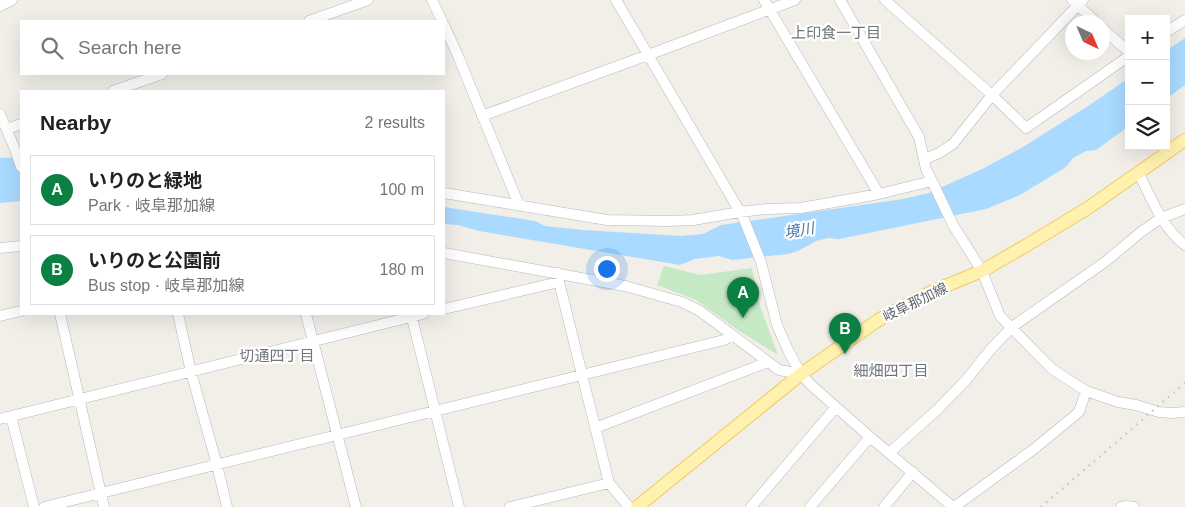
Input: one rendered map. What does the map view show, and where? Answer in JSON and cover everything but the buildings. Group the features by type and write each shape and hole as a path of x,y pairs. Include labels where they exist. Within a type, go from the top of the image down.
{"main road":[{"name":"岐阜那加線","path":"638,507 800,374 880,319 933,291 982,272 1088,208 1185,140"}],"street":[{"path":"0,6 12,0"},
{"path":"312,20 368,0"},
{"path":"432,0 442,20"},
{"path":"616,0 742,214 761,262 777,324 800,374 870,437 953,507 1034,449 1079,412 1086,391"},
{"path":"764,0 879,194"},
{"path":"482,116 795,0"},
{"path":"840,0 919,137 926,169 953,225 982,272 1000,316 1052,369 1086,391 1118,402 1159,412 1185,412"},
{"path":"885,0 992,95 1026,128 1125,59"},
{"path":"925,159 939,154 953,144 992,95 1078,2 1090,15"},
{"path":"1170,29 1185,20"},
{"path":"445,27 519,205"},
{"path":"1110,35 1125,48"},
{"path":"116,90 159,75"},
{"path":"0,114 20,164"},
{"path":"7,129 20,124"},
{"path":"1138,172 1161,218 1178,240 1185,245"},
{"path":"445,193 607,220 668,221 693,220 768,209 801,208 933,183"},
{"path":"889,453 938,409 1012,327 1105,262 1140,232 1161,218 1185,210"},
{"path":"0,248 20,246"},
{"path":"445,253 558,277 625,286 682,302 700,311 779,370 800,374"},
{"path":"445,309 558,277"},
{"path":"558,277 609,483 629,507"},
{"path":"0,316 20,310"},
{"path":"60,315 104,507"},
{"path":"178,315 191,372 227,507"},
{"path":"306,315 356,507"},
{"path":"0,419 314,342 411,315 459,507"},
{"path":"44,507 724,340 732,335"},
{"path":"596,428 768,362"},
{"path":"1171,413 1185,402"},
{"path":"751,507 836,407"},
{"path":"11,416 34,507"},
{"path":"810,507 870,437"},
{"path":"884,507 913,472"},
{"path":"510,507 609,483"},
{"path":"1121,507 1134,507"}],"green space":[{"path":"664,266 700,275 752,268 760,306 778,355 738,330 696,300 657,285"}],"water":[{"path":"1185,38 1185,85 1170,96 1170,60 1170,48"},
{"name":"境川","path":"1125,81 1125,129 1096,150 1086,151 1073,158 1066,167 1020,195 986,209 839,239 828,238 816,241 788,254 732,260 719,256 695,259 680,265 445,224 445,207 535,221 545,226 583,230 681,236 703,234 721,225 903,199 929,193 984,168 1023,147"},
{"path":"20,157 20,201 0,203 0,158"}],"railway":[{"path":"1041,507 1185,383"}],"place":[{"name":"いりのと緑地","path":"743,318"},
{"name":"いりのと公園前","path":"845,354"}],"district":[{"name":"上印食一丁目","path":"836,32"},
{"name":"切通四丁目","path":"277,355"},
{"name":"細畑四丁目","path":"891,370"}]}
